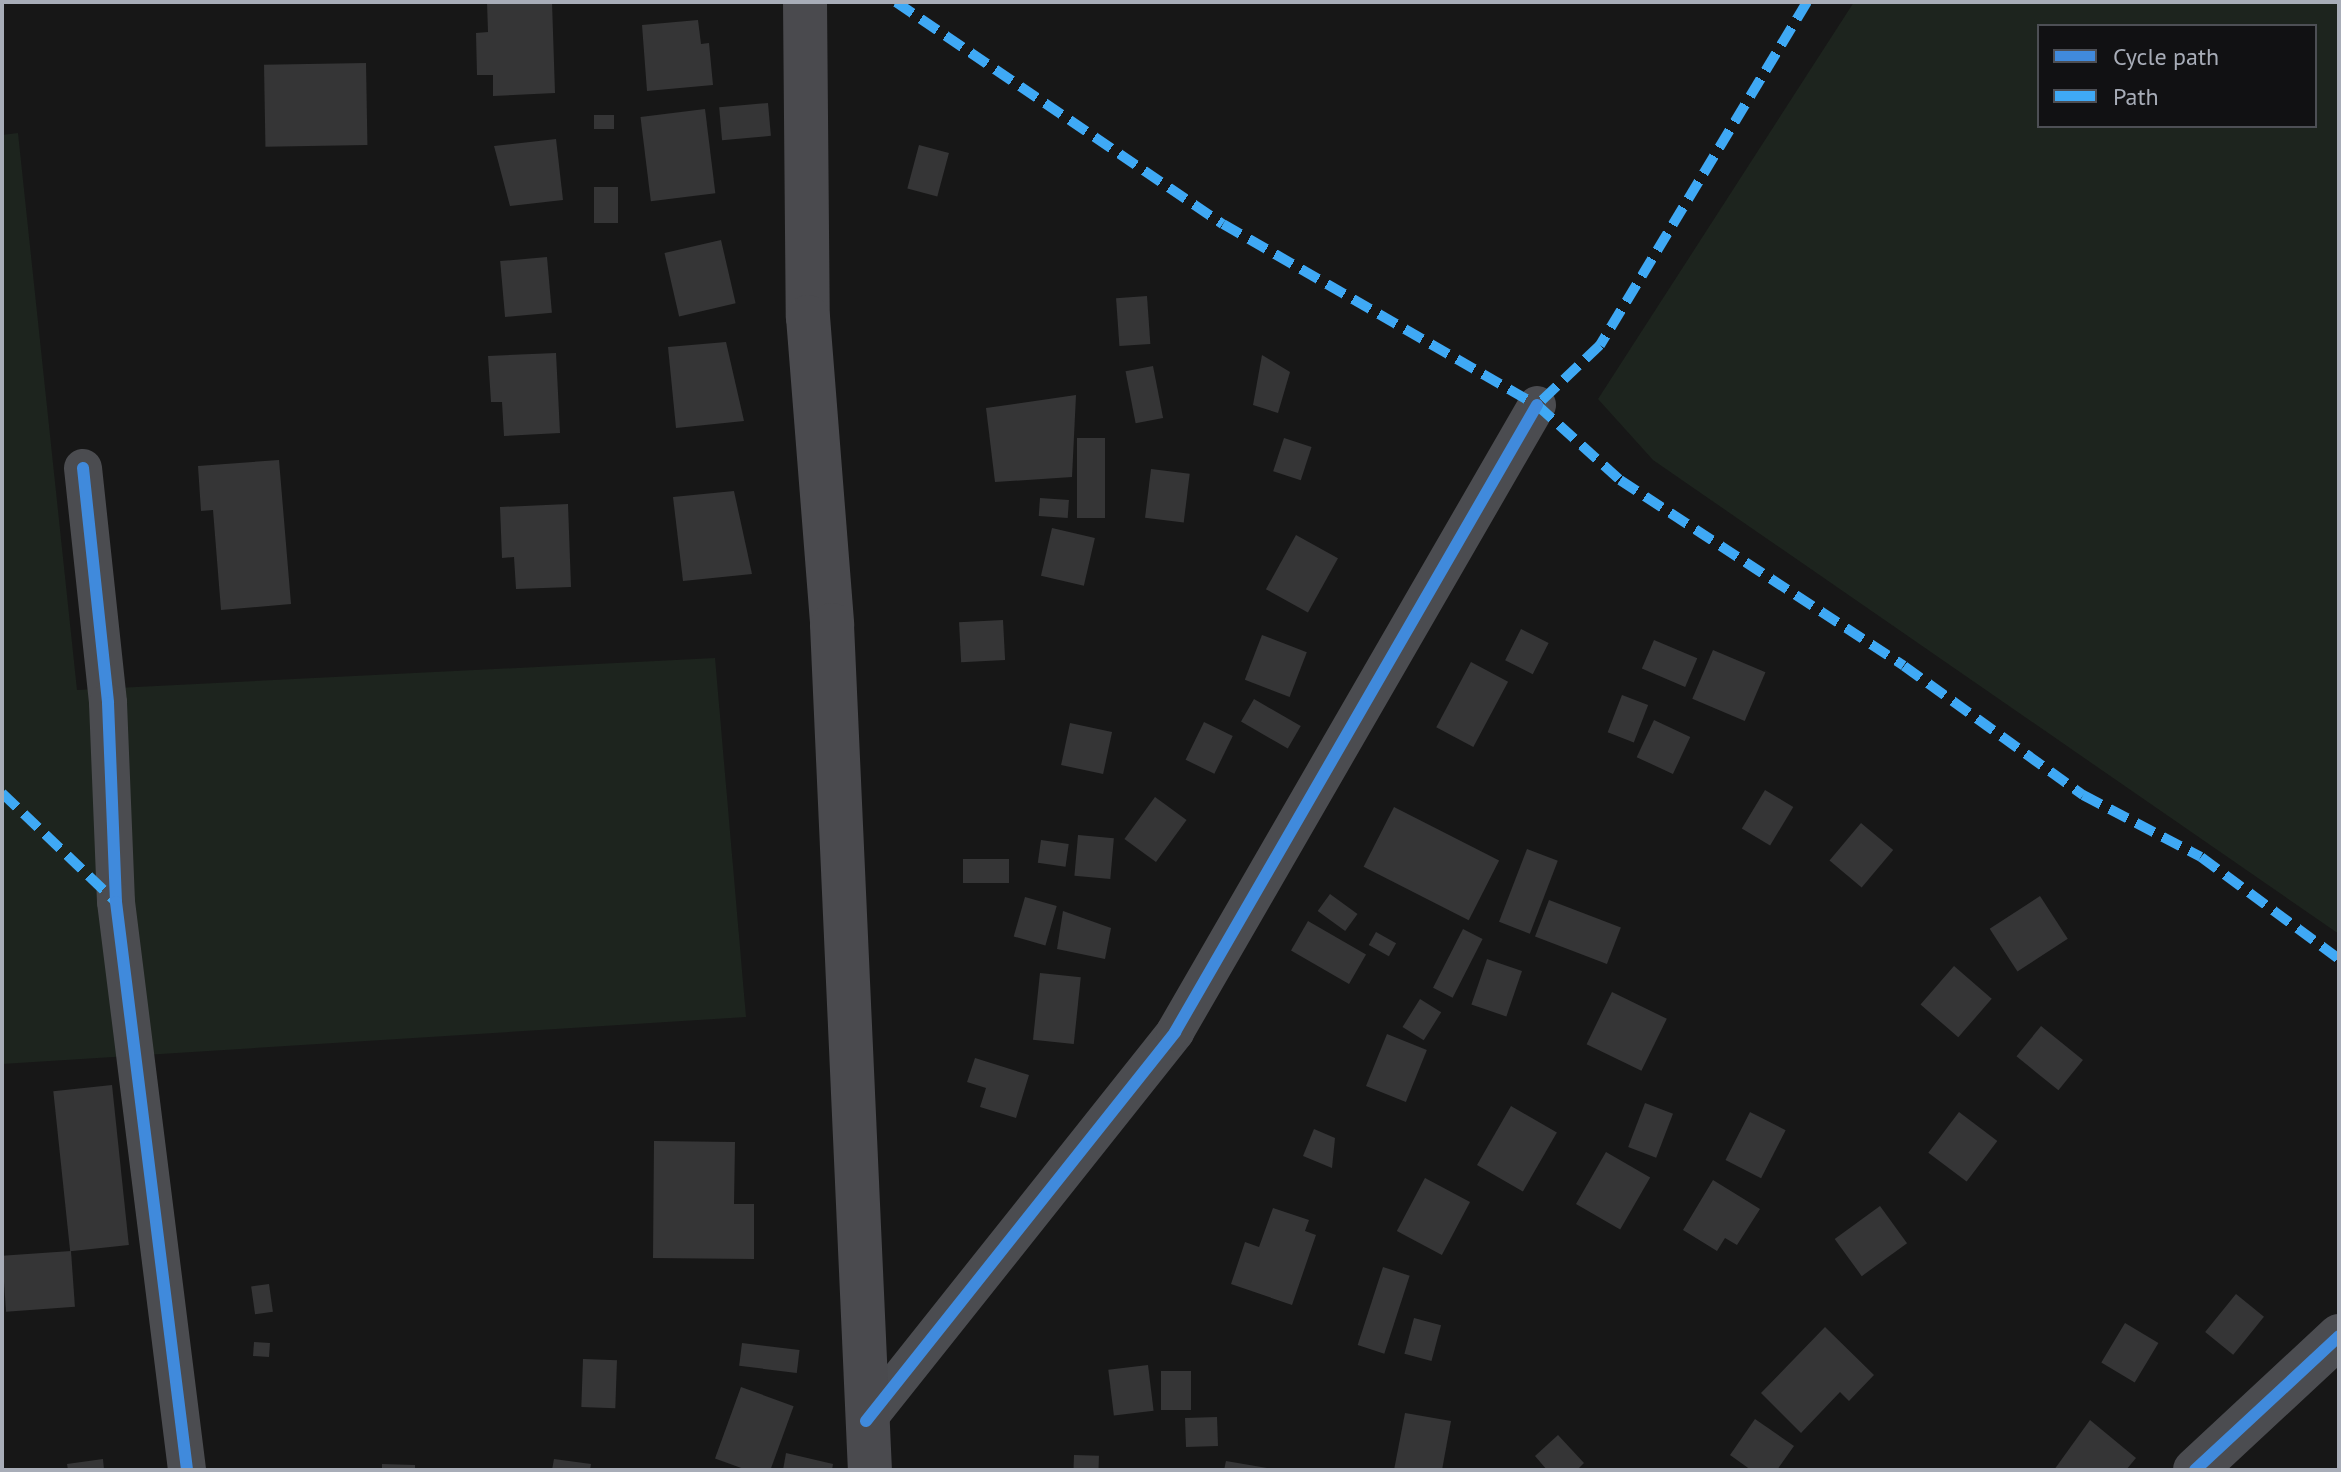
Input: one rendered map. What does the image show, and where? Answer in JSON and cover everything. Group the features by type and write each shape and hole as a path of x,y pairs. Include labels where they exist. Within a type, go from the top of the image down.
{"main road":[{"path":"805,2 808,317 834,655 870,1470"}],"street":[{"path":"866,1421 1175,1032 1537,405"},
{"path":"83,468 108,703 116,902 187,1470"},
{"path":"2195,1470 2339,1336"}],"shaded area":[{"path":"1854,2 2339,2 2339,934 1653,460 1598,399"},
{"path":"18,133 77,690 715,658 746,1017 2,1064 2,135"}],"building":[{"path":"487,2 552,2 555,93 493,96 493,75 477,75 476,33 488,32"},
{"path":"698,20 701,44 709,43 713,85 647,91 642,25"},
{"path":"366,63 367,145 265,147 264,65"},
{"path":"768,103 771,136 722,140 719,107"},
{"path":"705,109 715,193 651,201 640,117"},
{"path":"594,115 614,115 614,129 594,129"},
{"path":"556,139 563,200 510,206 494,146"},
{"path":"919,145 949,153 937,196 907,188"},
{"path":"594,187 618,187 618,223 594,223"},
{"path":"721,240 736,303 679,316 664,253"},
{"path":"547,257 552,313 505,317 500,261"},
{"path":"1147,296 1150,344 1119,346 1116,298"},
{"path":"726,342 744,421 676,428 668,347"},
{"path":"556,353 560,433 504,436 502,402 491,402 488,356"},
{"path":"1262,355 1290,372 1278,413 1253,405"},
{"path":"1153,366 1163,418 1136,423 1126,371"},
{"path":"1076,395 1072,477 995,482 986,408"},
{"path":"1077,438 1105,438 1105,518 1077,518"},
{"path":"1284,438 1312,447 1301,480 1273,471"},
{"path":"279,460 291,604 221,610 213,510 201,511 198,466"},
{"path":"1151,469 1190,474 1184,522 1145,518"},
{"path":"734,491 752,574 683,581 673,497"},
{"path":"1040,498 1069,500 1068,518 1039,516"},
{"path":"568,504 571,587 516,589 514,557 502,558 500,507"},
{"path":"1052,528 1095,538 1084,586 1041,576"},
{"path":"1296,535 1338,558 1308,612 1266,589"},
{"path":"1003,620 1005,660 961,662 959,622"},
{"path":"1521,629 1549,643 1533,674 1505,660"},
{"path":"1262,635 1307,652 1290,697 1245,680"},
{"path":"1654,640 1697,658 1685,687 1642,669"},
{"path":"1713,650 1765,672 1745,721 1692,699"},
{"path":"1471,662 1508,682 1473,747 1436,727"},
{"path":"1622,695 1648,705 1634,742 1608,732"},
{"path":"1254,699 1301,726 1288,749 1241,722"},
{"path":"1654,720 1690,737 1673,774 1637,757"},
{"path":"1204,722 1233,736 1214,774 1186,760"},
{"path":"1070,723 1112,732 1103,774 1061,765"},
{"path":"1765,790 1793,807 1770,846 1742,829"},
{"path":"1155,797 1187,820 1156,862 1124,839"},
{"path":"1394,807 1499,861 1469,920 1364,867"},
{"path":"1861,823 1893,850 1862,888 1830,861"},
{"path":"1078,835 1114,838 1110,879 1074,876"},
{"path":"1041,840 1069,844 1066,867 1038,863"},
{"path":"1527,849 1558,861 1530,934 1499,922"},
{"path":"963,859 1009,859 1009,883 963,883"},
{"path":"1330,894 1358,914 1345,931 1318,911"},
{"path":"2040,896 2068,939 2017,971 1990,929"},
{"path":"1025,897 1057,906 1045,946 1014,936"},
{"path":"1549,900 1621,928 1607,964 1535,936"},
{"path":"1063,911 1111,928 1105,959 1057,949"},
{"path":"1308,921 1366,954 1349,984 1291,950"},
{"path":"1463,929 1483,939 1453,998 1433,988"},
{"path":"1376,932 1396,943 1389,956 1369,945"},
{"path":"1487,959 1522,971 1506,1016 1471,1004"},
{"path":"1954,966 1992,999 1958,1037 1921,1004"},
{"path":"1040,973 1081,977 1074,1044 1033,1040"},
{"path":"1612,992 1667,1019 1641,1071 1587,1044"},
{"path":"1420,999 1441,1012 1424,1040 1403,1027"},
{"path":"2041,1026 2083,1060 2058,1090 2016,1056"},
{"path":"1387,1034 1427,1050 1406,1102 1366,1086"},
{"path":"975,1058 1029,1075 1016,1118 980,1107 986,1088 967,1082"},
{"path":"112,1085 129,1245 70,1251 53,1091"},
{"path":"1645,1103 1673,1114 1656,1158 1628,1147"},
{"path":"1511,1106 1557,1132 1523,1191 1477,1165"},
{"path":"1750,1112 1786,1130 1761,1178 1725,1160"},
{"path":"1959,1112 1997,1141 1967,1182 1928,1153"},
{"path":"1314,1129 1335,1138 1332,1168 1303,1156"},
{"path":"654,1141 735,1142 734,1204 754,1204 754,1259 653,1258"},
{"path":"1606,1152 1650,1178 1620,1229 1576,1204"},
{"path":"1425,1178 1470,1202 1442,1255 1397,1231"},
{"path":"1713,1180 1760,1209 1737,1245 1725,1238 1717,1251 1683,1230"},
{"path":"1880,1206 1907,1243 1862,1276 1835,1239"},
{"path":"1273,1208 1309,1220 1305,1231 1316,1235 1292,1305 1231,1284 1245,1242 1259,1247"},
{"path":"71,1251 75,1307 6,1312 2,1256"},
{"path":"1383,1267 1410,1276 1384,1354 1358,1345"},
{"path":"269,1284 273,1312 255,1314 251,1287"},
{"path":"2236,1294 2264,1317 2233,1355 2205,1332"},
{"path":"1414,1318 1441,1325 1431,1361 1404,1354"},
{"path":"2125,1323 2158,1343 2135,1383 2101,1362"},
{"path":"1825,1327 1874,1375 1849,1401 1840,1392 1801,1433 1761,1393"},
{"path":"254,1342 270,1343 269,1357 253,1356"},
{"path":"742,1343 800,1350 797,1373 739,1366"},
{"path":"583,1359 617,1360 615,1408 581,1407"},
{"path":"1148,1365 1154,1411 1114,1416 1108,1370"},
{"path":"1161,1371 1191,1371 1191,1410 1161,1410"},
{"path":"741,1387 794,1406 770,1470 747,1470 715,1458"},
{"path":"1405,1413 1451,1421 1442,1470 1394,1470"},
{"path":"1217,1417 1218,1446 1186,1447 1185,1418"},
{"path":"1755,1419 1794,1446 1777,1470 1751,1470 1730,1455"},
{"path":"2090,1420 2136,1458 2126,1470 2054,1470"},
{"path":"1558,1435 1584,1463 1577,1470 1547,1470 1535,1456"},
{"path":"786,1453 833,1464 832,1470 783,1470"},
{"path":"1074,1455 1099,1456 1098,1470 1073,1470"},
{"path":"103,1459 104,1470 68,1470 67,1464"},
{"path":"554,1459 591,1464 590,1470 552,1470"},
{"path":"1226,1461 1267,1468 1267,1470 1224,1470"},
{"path":"382,1464 415,1465 415,1470 382,1470"}],"marked path":[{"path":"896,2 1223,224 1537,405"},
{"path":"1807,2 1600,345 1537,405 1620,480 1904,666 2083,795 2201,857 2339,959"},
{"path":"2,793 116,902"}],"cycle path":[{"path":"866,1421 1175,1032 1537,405"},
{"path":"83,468 108,703 116,902 187,1470"},
{"path":"2195,1470 2339,1336"}]}
